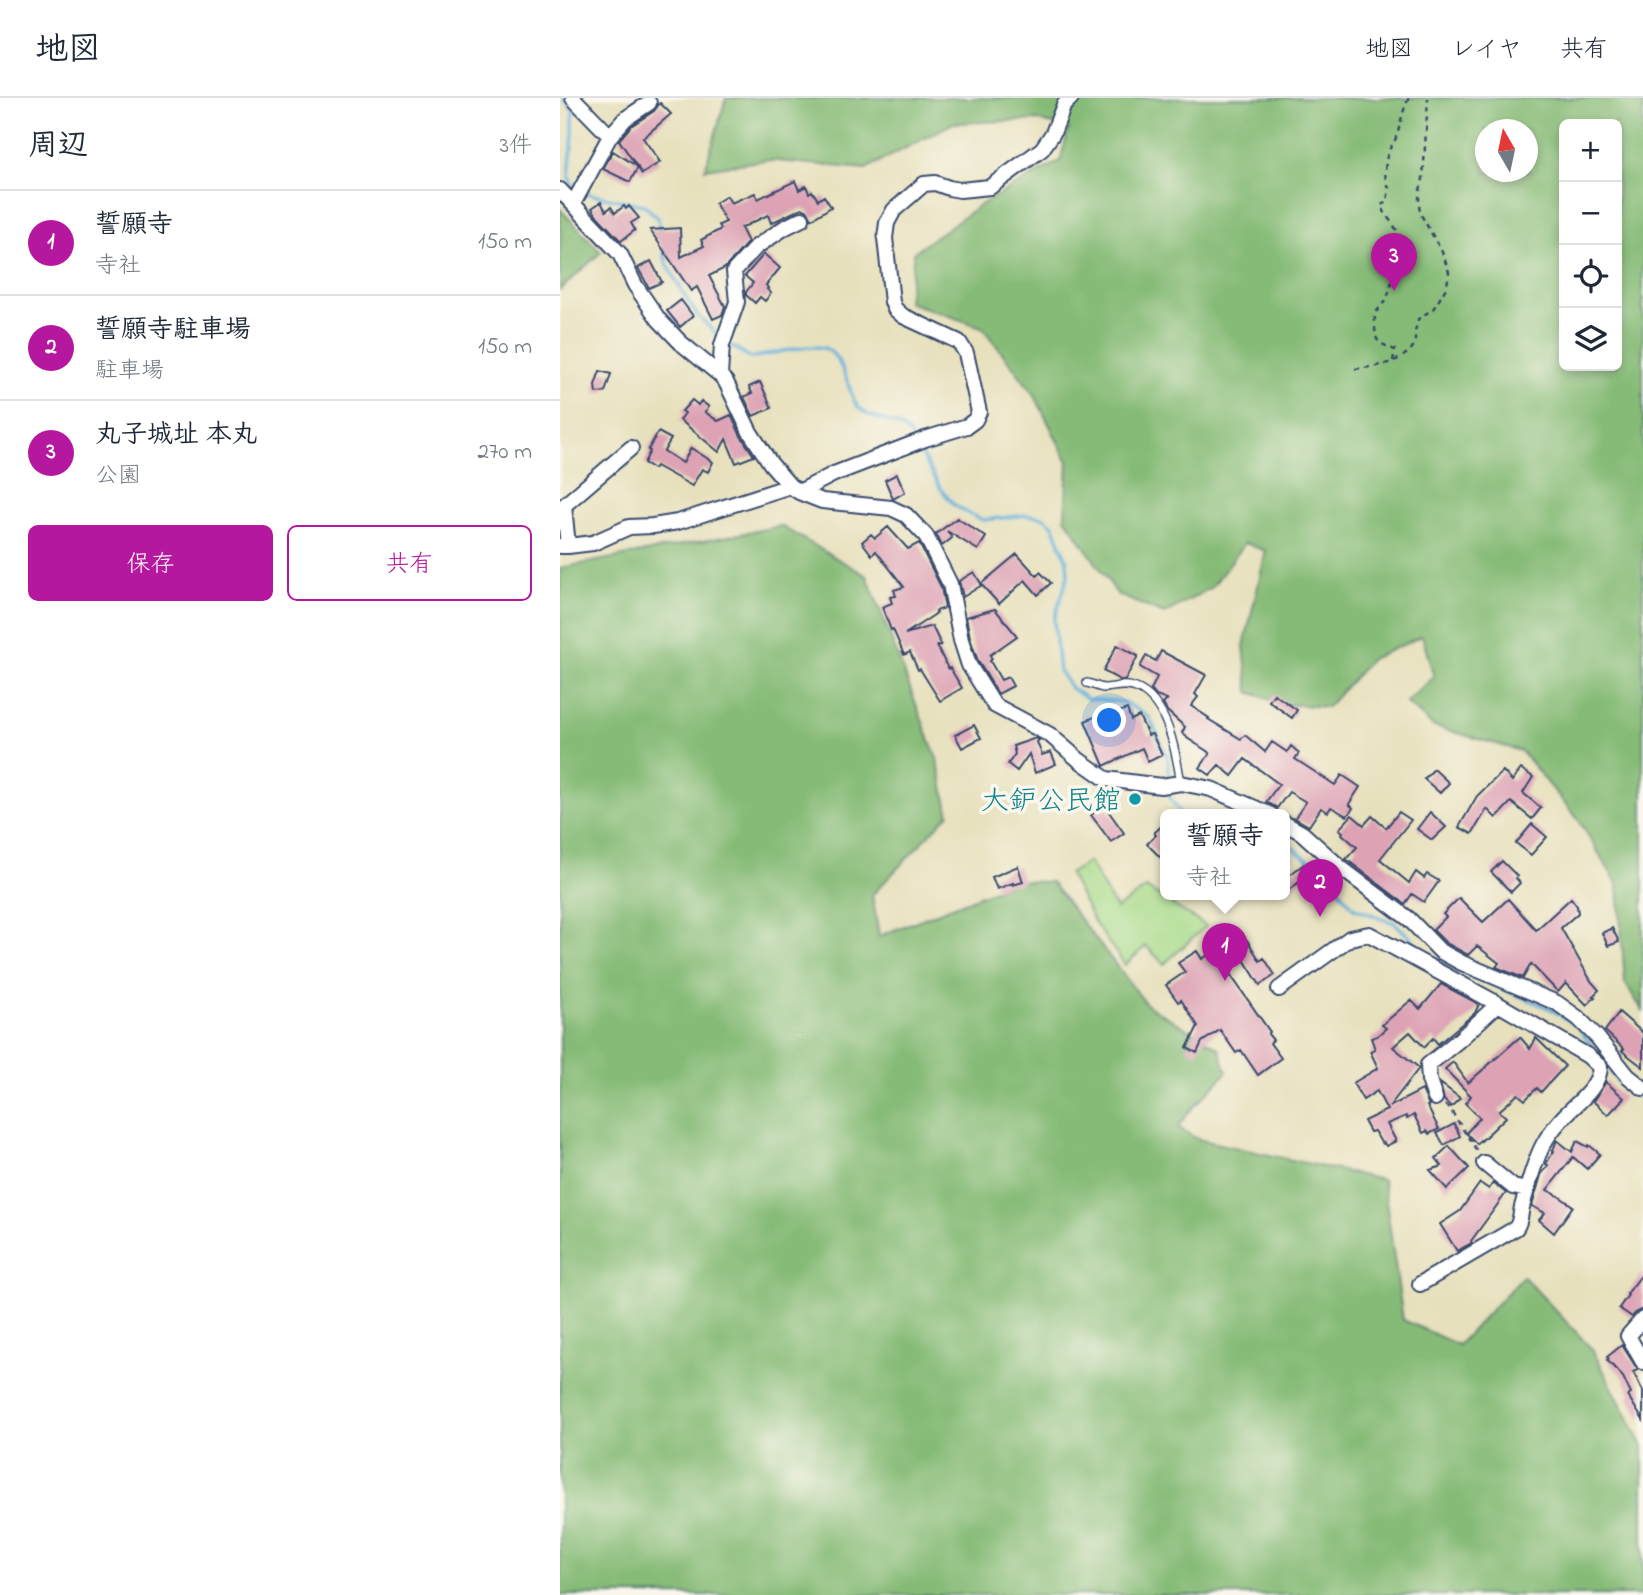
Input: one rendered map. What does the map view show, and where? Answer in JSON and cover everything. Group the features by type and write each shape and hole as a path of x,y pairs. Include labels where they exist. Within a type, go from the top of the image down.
{"street":[{"path":"573,98 610,136"},
{"path":"631,447 562,508 564,546 593,543 629,527 678,522 794,489 925,439 967,426 975,420 979,412 966,352 959,342 903,316 895,309 885,238 887,223 894,210 924,184 935,183 960,190 990,187 1042,149 1053,133 1064,105 1071,98"},
{"path":"577,196 610,136 625,119 649,103"},
{"path":"560,190 577,196 620,254 635,285 659,320 681,343 720,375 731,391 750,432 771,464 794,489 822,501 891,508 906,515 926,536 950,584 969,665 994,705 1050,735 1106,779 1161,786 1181,783 1212,789 1257,809"},
{"path":"720,375 724,339 737,302 734,271 756,247 802,219"},
{"path":"1290,826 1303,833 1341,868 1409,919 1440,951 1462,964 1557,1003 1578,1018 1628,1076 1643,1088"},
{"path":"1279,989 1350,938 1369,934 1588,1056 1601,1067"},
{"path":"1435,1098 1429,1080 1428,1065 1459,1041 1495,1003 1499,979"},
{"path":"1601,1067 1617,1063"},
{"path":"1420,1284 1516,1228 1531,1174 1544,1144 1559,1122 1597,1079 1601,1067"},
{"path":"1484,1163 1513,1187 1527,1190"},
{"path":"1643,1319 1628,1336 1643,1362"}],"lane":[{"path":"1087,683 1103,688 1120,685 1136,688 1155,702 1172,736 1181,783"}],"path":[{"path":"1393,361 1395,350 1376,338 1374,320 1386,299 1403,248 1381,205 1387,202 1389,188 1385,183 1389,149 1395,141 1402,110 1409,98"},
{"path":"1355,369 1381,365 1406,356 1415,344 1419,319 1433,309 1447,286 1449,272 1442,252 1420,213 1419,194 1423,179 1428,98"},
{"path":"1435,1098 1450,1109 1484,1163"}],"green space":[{"path":"726,98 1643,98 1643,1011 1625,983 1618,885 1578,819 1521,751 1433,726 1406,702 1434,677 1422,636 1371,659 1327,707 1283,704 1249,692 1244,646 1266,551 1245,543 1212,587 1164,614 1118,595 1065,518 1068,462 1034,394 982,327 908,302 914,252 980,205 1060,161 1069,128 1037,120 953,123 866,169 766,160 705,169"},
{"path":"560,209 601,252 560,290"},
{"path":"781,526 867,576 937,759 949,814 872,895 879,936 1017,881 1051,882 1147,1005 1219,1048 1227,1072 1178,1127 1197,1139 1383,1180 1403,1320 1458,1345 1523,1276 1592,1349 1643,1446 1643,1595 560,1595 560,568"},
{"path":"1089,862 1116,909 1146,888 1160,897 1160,900 1165,900 1206,926 1164,964 1146,946 1125,965 1096,925 1069,874"}],"building":[{"path":"660,103 671,114 643,138 660,162 642,174 619,140 631,126 654,111"},
{"path":"613,151 638,167 630,182 603,169"},
{"path":"795,181 799,190 806,186 809,193 812,191 818,200 824,196 831,207 812,219 808,211 802,208 771,223 768,215 741,228 748,242 725,268 709,276 725,306 722,315 713,319 697,287 691,291 650,230 680,228 681,257 704,246 701,240 721,229 719,225 726,222 715,203 727,196 731,203 755,193 758,199"},
{"path":"601,202 606,211 611,207 615,213 624,206 626,209 629,206 639,218 631,223 635,230 621,241 592,208"},
{"path":"764,254 780,268 766,285 771,293 765,301 760,297 755,303 746,295 753,283 745,276"},
{"path":"651,261 662,282 649,288 638,268"},
{"path":"681,300 693,316 680,327 667,311"},
{"path":"600,371 611,374 605,392 596,393 595,385"},
{"path":"760,382 772,408 753,416 744,397 752,393 749,387"},
{"path":"692,400 698,405 701,401 709,407 705,412 718,421 731,415 754,456 736,463 726,439 719,452 680,420 685,413 682,411"},
{"path":"658,432 671,439 664,451 683,463 691,448 713,462 708,472 702,469 692,486 656,466 654,469 644,463"},
{"path":"897,474 905,492 893,499 885,480"},
{"path":"957,518 986,537 978,550 947,531 952,538 942,546 936,534"},
{"path":"888,527 908,549 919,543 941,587 945,608 936,611 937,613 905,634 932,626 941,645 937,646 948,669 950,668 962,688 940,701 920,669 918,670 910,652 904,655 882,607 892,603 890,597 896,596 894,590 904,587 876,551 872,555 862,542 871,534 875,538"},
{"path":"1017,554 1037,576 1040,572 1051,583 1038,595 1025,580 999,604 981,584"},
{"path":"974,572 982,585 963,597 959,581"},
{"path":"995,609 1017,636 990,655 990,661 1001,680 1008,677 1013,686 998,694 978,661 966,617"},
{"path":"1117,645 1138,656 1125,680 1103,671"},
{"path":"1161,651 1206,675 1195,694 1198,697 1191,706 1208,719 1241,739 1245,735 1265,752 1272,742 1287,752 1291,746 1299,753 1295,759 1335,785 1342,775 1360,787 1349,804 1353,808 1347,816 1331,807 1328,812 1321,808 1309,826 1295,818 1306,802 1289,792 1277,808 1266,802 1279,784 1245,759 1232,776 1219,765 1210,775 1200,768 1210,753 1182,733 1185,727 1163,704 1167,700 1156,696 1151,690 1157,677 1140,667 1146,656 1156,661"},
{"path":"1274,694 1297,710 1292,718 1269,701"},
{"path":"1127,709 1131,720 1139,716 1162,755 1148,762 1142,748 1104,766 1085,721 1106,712 1108,716"},
{"path":"974,725 981,738 962,748 955,735"},
{"path":"1036,738 1039,740 1037,742 1042,755 1051,752 1056,764 1035,773 1029,754 1017,771 1008,764 1015,754 1013,746"},
{"path":"1434,769 1449,783 1440,793 1424,779"},
{"path":"1521,769 1533,777 1523,793 1541,808 1532,819 1511,802 1496,818 1487,809 1472,834 1459,827 1477,796 1503,771 1512,781"},
{"path":"1104,805 1124,833 1111,842 1091,815"},
{"path":"1399,812 1411,820 1380,859 1409,883 1416,872 1424,878 1427,874 1439,881 1424,902 1412,894 1405,904 1346,859 1357,847 1339,829 1352,815 1364,825 1372,816 1386,828"},
{"path":"1430,812 1446,827 1432,840 1417,829"},
{"path":"1532,824 1547,837 1531,855 1516,843"},
{"path":"1160,828 1160,857 1147,844 1156,835 1154,833"},
{"path":"1502,861 1517,876 1520,883 1511,892 1491,872"},
{"path":"1304,864 1312,873 1290,889 1290,874"},
{"path":"1018,866 1023,882 997,889 992,877"},
{"path":"1459,898 1483,922 1508,899 1536,930 1571,898 1578,913 1561,928 1591,981 1599,990 1593,996 1595,997 1587,1005 1566,983 1558,992 1531,964 1523,978 1496,967 1499,963 1477,946 1468,955 1446,943 1433,930 1446,917 1443,914"},
{"path":"1612,928 1619,942 1608,946 1602,933"},
{"path":"1247,940 1260,961 1264,958 1275,975 1260,985 1236,947"},
{"path":"1197,951 1202,959 1214,951 1270,1032 1268,1034 1273,1040 1270,1043 1281,1058 1258,1075 1241,1050 1236,1053 1220,1030 1202,1042 1197,1053 1187,1048 1198,1026 1181,1000 1178,1002 1166,985 1185,972 1178,963"},
{"path":"1441,984 1479,1004 1475,1013 1438,1044 1433,1038 1424,1047 1410,1032 1393,1047 1419,1068 1389,1107 1422,1090 1439,1129 1429,1134 1427,1131 1423,1133 1414,1115 1407,1119 1406,1116 1387,1124 1396,1141 1386,1146 1374,1131 1370,1132 1364,1121 1387,1110 1386,1108 1377,1091 1363,1100 1353,1083 1378,1068 1370,1051 1375,1049 1371,1038 1386,1028 1382,1025 1411,1000 1420,1009"},
{"path":"1619,1012 1643,1033 1643,1067 1622,1051 1624,1049 1605,1031"},
{"path":"1520,1037 1530,1049 1536,1038 1565,1066 1541,1092 1537,1088 1525,1100 1518,1094 1499,1111 1506,1117 1477,1144 1466,1133 1480,1118 1465,1103 1471,1096 1445,1069 1453,1062 1468,1083"},
{"path":"1606,1082 1624,1098 1608,1115 1593,1101"},
{"path":"1440,1083 1460,1098 1451,1107 1444,1100"},
{"path":"1454,1124 1460,1136 1444,1145 1437,1133"},
{"path":"1557,1140 1572,1152 1577,1141 1588,1147 1589,1145 1600,1154 1587,1169 1573,1157 1547,1190 1573,1206 1554,1233 1539,1220 1545,1213 1532,1206 1541,1175 1548,1165 1546,1164"},
{"path":"1449,1146 1469,1168 1447,1189 1430,1170 1442,1166 1436,1158"},
{"path":"1480,1183 1489,1189 1493,1183 1506,1193 1472,1243 1457,1251 1440,1224 1460,1211"},
{"path":"1643,1273 1643,1309 1632,1317 1619,1308"},
{"path":"1622,1345 1638,1370 1633,1372 1643,1391 1643,1420 1628,1396 1631,1394 1623,1377 1607,1360 1607,1357"}],"waterway":[{"path":"563,98 573,110 569,177 576,191"},
{"path":"584,193 644,205 658,218 660,231"},
{"path":"663,246 666,262 686,298 698,316 721,338"},
{"path":"727,343 751,358 801,348 826,349 839,363 860,409 901,427 912,438"},
{"path":"918,448 941,489 954,505 969,514 983,520 1027,515 1043,517 1053,525 1067,561 1068,576 1054,620 1059,671 1072,689 1088,699 1124,702 1149,717 1168,758 1169,781"},
{"path":"1170,789 1170,798 1178,809"},
{"path":"1290,846 1323,871 1354,908 1395,923 1433,960 1551,1009 1577,1026 1624,1089 1643,1099"}],"place":[{"name":"丸子城址 本丸","path":"1394,291"},
{"name":"大鈩公民館","path":"1135,799"},
{"name":"誓願寺駐車場","path":"1320,917"},
{"name":"誓願寺","path":"1225,981"}]}
